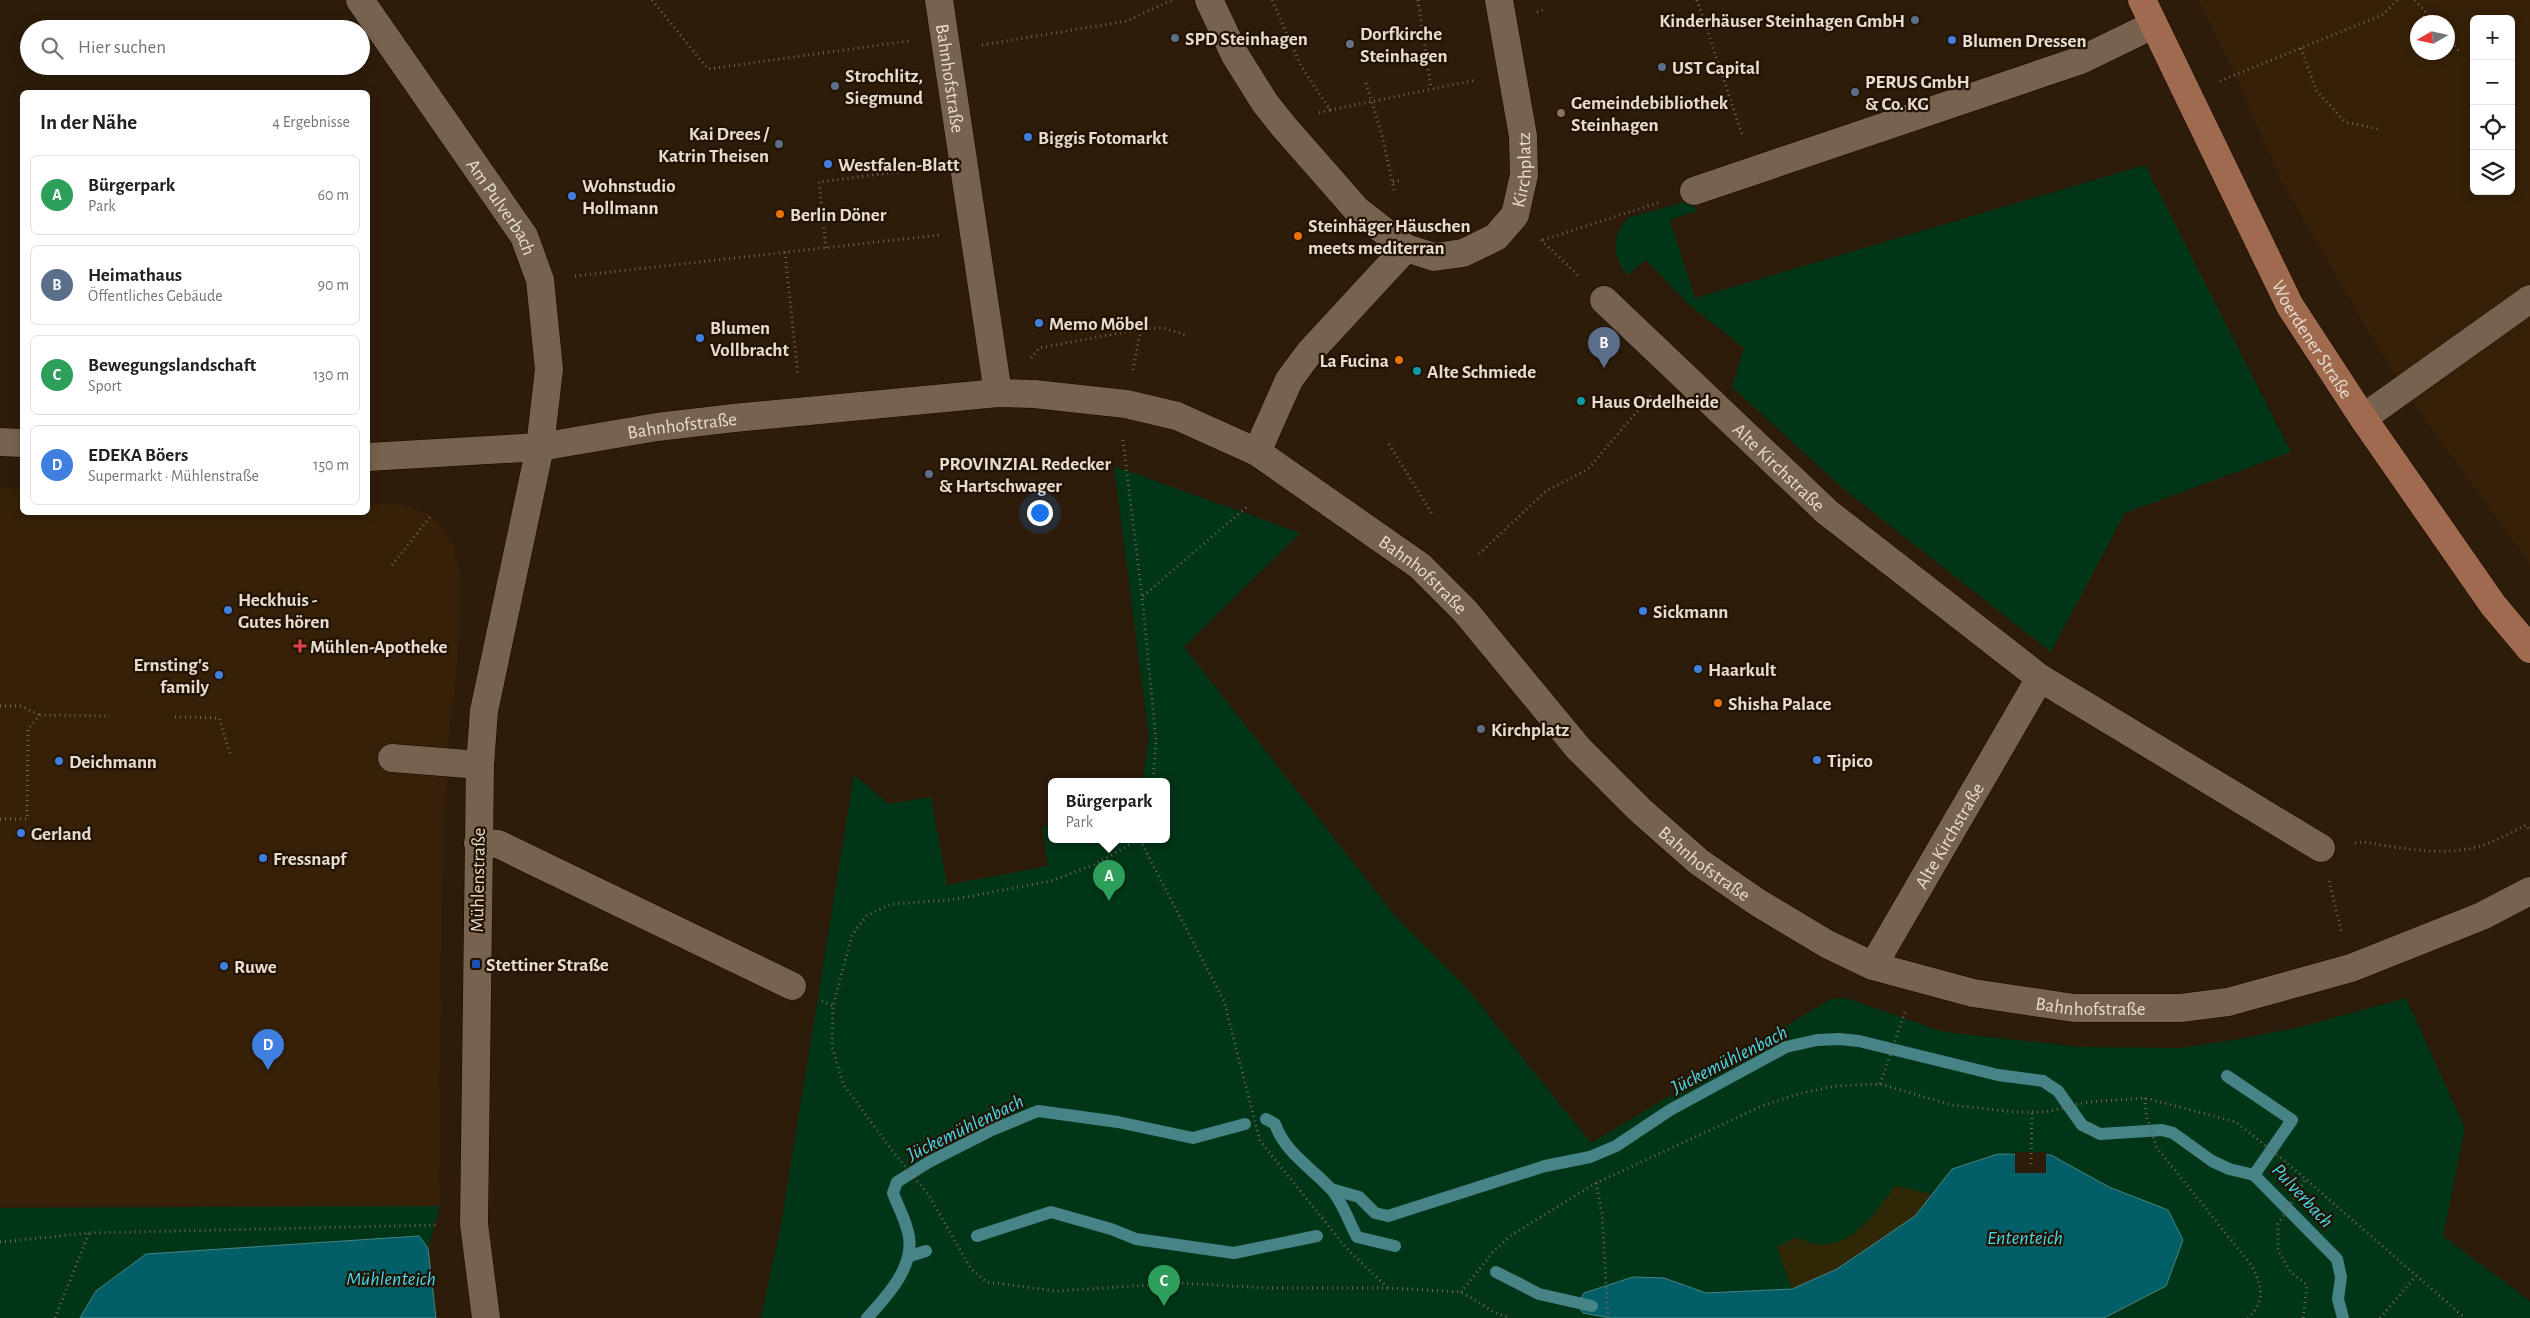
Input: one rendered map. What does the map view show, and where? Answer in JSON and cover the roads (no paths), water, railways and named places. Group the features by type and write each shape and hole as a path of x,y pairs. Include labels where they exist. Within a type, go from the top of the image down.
{"main road":[{"name":"Woerdener Straße","path":"2142,0 2186,95 2290,306 2363,418 2493,605 2530,649"}],"street":[{"name":"Am Pulverbach","path":"360,0 524,236 540,280 549,368 540,447"},
{"name":"Bahnhofstraße","path":"939,0 998,393"},
{"name":"Kirchplatz","path":"1209,0 1235,55 1265,103 1357,210 1406,248 1434,257 1463,252 1496,237 1515,215 1524,176 1523,136 1499,0"},
{"path":"1694,191 2081,60 2153,25"},
{"path":"1257,452 1289,380 1309,353 1406,248"},
{"path":"2363,418 2530,299"},
{"name":"Alte Kirchstraße","path":"1604,300 1827,512 2040,678 2322,848"},
{"name":"Bahnhofstraße","path":"370,457 540,447 657,427 802,411 998,393 1034,394 1126,404 1177,416 1257,452 1420,566 1465,611 1578,748 1640,810 1699,862 1757,902 1827,944 1873,966 1973,993 2074,1008 2181,1008 2228,1002 2351,968 2482,916 2530,891"},
{"path":"0,442 20,443"},
{"name":"Mühlenstraße","path":"486,1318 474,1224 480,765 484,711 540,447"},
{"name":"Alte Kirchstraße","path":"1873,966 2040,678"},
{"path":"392,758 480,765"},
{"path":"478,843 498,844 792,986"}],"water":[{"name":"Ententeich","path":"1998,1154 2051,1155 2109,1187 2168,1210 2183,1240 2166,1286 2104,1318 1611,1318 1583,1313 1577,1304 1584,1293 1633,1277 1664,1278 1706,1293 1792,1289 1837,1269 1915,1216 1952,1169"},
{"name":"Mühlenteich","path":"419,1236 428,1248 436,1318 80,1318 96,1291 146,1254"}],"waterway":[{"name":"Jückemühlenbach","path":"1331,1189 1359,1197 1375,1213 1388,1216 1545,1166 1590,1157 1616,1146 1670,1110 1786,1047 1817,1040 1839,1039 1859,1041 1998,1075 2043,1081 2058,1091 2082,1125 2100,1134 2162,1130 2173,1133 2212,1161 2229,1169 2254,1175 2337,1259 2341,1277 2338,1299 2343,1318"},
{"name":"Pulverbach","path":"2227,1076 2292,1120 2254,1175"},
{"name":"Jückemühlenbach","path":"867,1318 897,1281 907,1260 909,1249 908,1231 893,1193 897,1182 929,1162 992,1130 1038,1111 1118,1122 1193,1138 1245,1124"},
{"name":"Jückemühlenbach","path":"1266,1119 1275,1124 1292,1152 1335,1194 1357,1237 1395,1246"},
{"name":"Jückemühlenbach","path":"977,1236 1051,1212 1111,1229 1136,1239 1234,1253 1317,1236"},
{"name":"Jückemühlenbach","path":"910,1256 926,1251"},
{"name":"Jückemühlenbach","path":"1496,1272 1539,1294 1592,1306"}],"place":[{"name":"Kinderhäuser Steinhagen GmbH","path":"1915,20"},
{"name":"SPD Steinhagen","path":"1175,38"},
{"name":"Blumen Dressen","path":"1952,40"},
{"name":"Dorfkirche Steinhagen","path":"1350,44"},
{"name":"UST Capital","path":"1662,67"},
{"name":"Strochlitz, Siegmund","path":"835,86"},
{"name":"PERUS GmbH & Co. KG","path":"1855,92"},
{"name":"Gemeindebibliothek Steinhagen","path":"1561,113"},
{"name":"Biggis Fotomarkt","path":"1028,137"},
{"name":"Kai Drees / Katrin Theisen","path":"779,144"},
{"name":"Westfalen-Blatt","path":"828,164"},
{"name":"Wohnstudio Hollmann","path":"572,196"},
{"name":"Berlin Döner","path":"780,214"},
{"name":"Steinhäger Häuschen meets mediterran","path":"1298,236"},
{"name":"Memo Möbel","path":"1039,323"},
{"name":"Blumen Vollbracht","path":"700,338"},
{"name":"La Fucina","path":"1399,360"},
{"name":"Heimathaus","path":"1604,368"},
{"name":"Alte Schmiede","path":"1417,371"},
{"name":"Haus Ordelheide","path":"1581,401"},
{"name":"PROVINZIAL Redecker & Hartschwager","path":"929,474"},
{"name":"Heckhuis - Gutes hören","path":"228,610"},
{"name":"Sickmann","path":"1643,611"},
{"name":"Mühlen-Apotheke","path":"300,646"},
{"name":"Haarkult","path":"1698,669"},
{"name":"Ernsting's family","path":"219,675"},
{"name":"Shisha Palace","path":"1718,703"},
{"name":"Kirchplatz","path":"1481,729"},
{"name":"Tipico","path":"1817,760"},
{"name":"Deichmann","path":"59,761"},
{"name":"Gerland","path":"21,833"},
{"name":"Fressnapf","path":"263,858"},
{"name":"Bürgerpark","path":"1109,901"},
{"name":"Stettiner Straße","path":"476,964"},
{"name":"Ruwe","path":"224,966"},
{"name":"EDEKA Böers","path":"268,1070"},
{"name":"Bewegungslandschaft","path":"1164,1306"}]}
